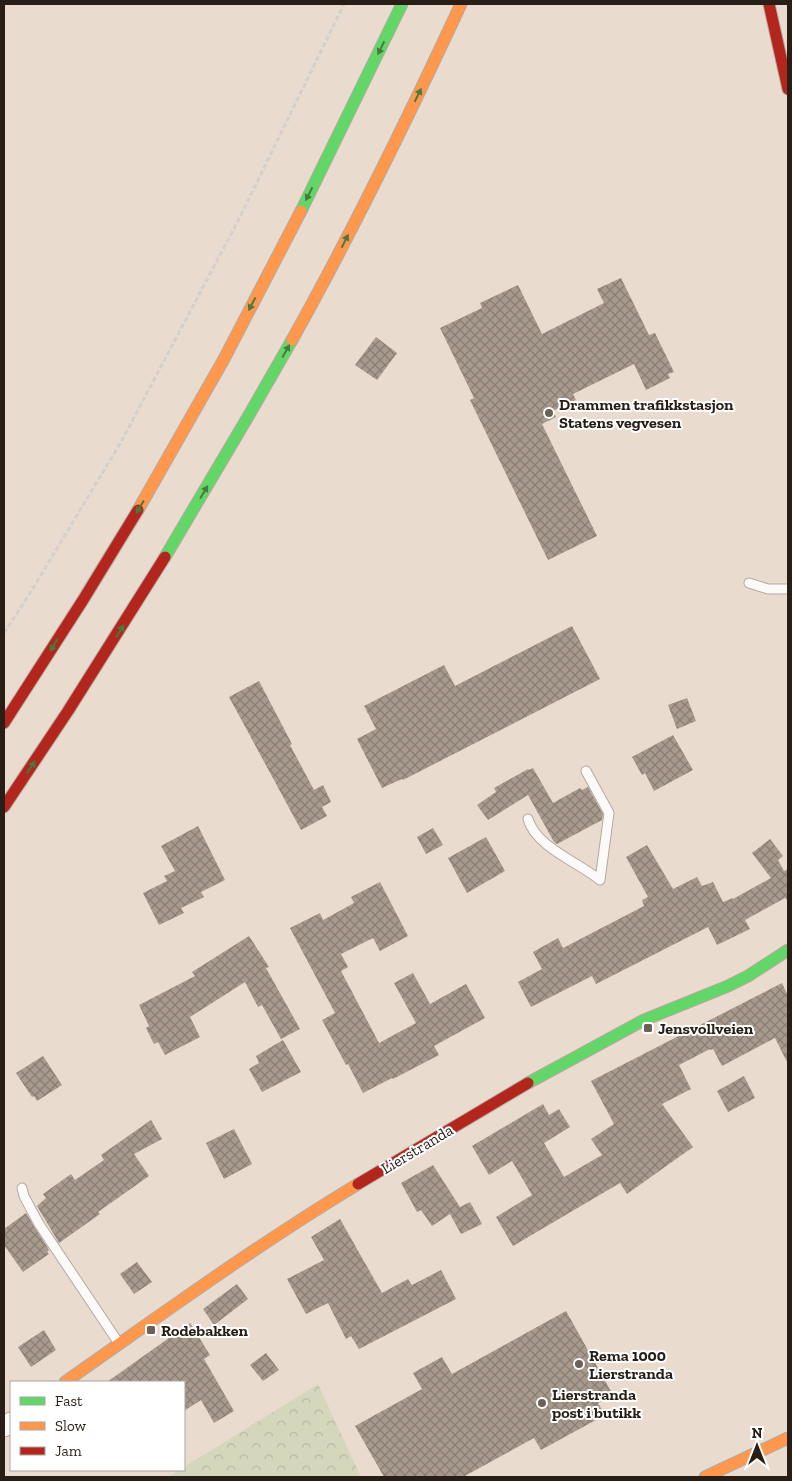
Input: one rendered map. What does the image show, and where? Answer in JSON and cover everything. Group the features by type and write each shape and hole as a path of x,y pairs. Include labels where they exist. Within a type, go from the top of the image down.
{"main road":[{"path":"4,723 109,558 160,473 238,331 332,151 402,4"},
{"path":"4,807 150,582 276,369 323,284 388,158 461,4"},
{"path":"769,4 788,89"},
{"name":"Lierstranda","path":"66,1381 229,1267 300,1220 491,1104 644,1020 748,976 788,950"},
{"path":"705,1477 788,1438"}],"lane":[{"path":"749,583 768,589 788,589"},
{"path":"528,819 531,828 548,845 600,880 609,812 586,771"},
{"path":"22,1188 24,1196 39,1224 119,1344"}],"path":[{"path":"4,633 121,442 238,221 344,4"}],"green space":[{"path":"318,1384 361,1477 168,1477 178,1471 185,1471 185,1466"}],"building":[{"path":"621,278 649,335 655,333 674,372 668,374 670,378 646,390 634,364 573,394 576,400 553,411 556,417 542,424 597,536 548,560 470,400 474,398 440,328 482,308 480,303 518,285 542,334 604,303 597,289"},
{"path":"376,337 397,353 377,380 355,365"},
{"path":"572,626 600,679 403,780 382,788 357,739 376,729 364,706 444,665 455,686"},
{"path":"259,681 314,790 323,785 331,802 322,807 327,816 301,830 229,697"},
{"path":"687,698 696,721 677,729 668,705"},
{"path":"673,735 693,770 654,791 645,773 642,775 632,757"},
{"path":"533,768 553,803 580,788 582,790 588,787 603,814 602,820 557,844 554,842 528,795 488,820 477,805 496,792 494,788"},
{"path":"198,826 225,880 201,892 204,897 181,908 184,913 159,925 143,893 167,881 164,876 175,871 161,846"},
{"path":"433,828 443,845 426,854 417,837"},
{"path":"486,837 505,871 467,893 448,858"},
{"path":"770,839 783,856 778,860 784,871 788,869 788,899 785,898 745,920 750,929 717,945 708,927 596,984 592,976 531,1007 518,982 542,969 533,952 558,938 563,948 644,906 642,900 648,897 626,857 647,845 673,889 697,877 702,886 713,882 723,902 733,899 771,878 752,853"},
{"path":"380,882 408,936 380,951 373,938 341,954 348,967 341,971 379,1043 416,1023 394,983 413,973 430,1004 466,984 485,1018 434,1046 439,1055 363,1093 322,1020 335,1013 290,928 320,913 323,920 354,903 351,897"},
{"path":"249,936 269,967 266,968 300,1029 281,1039 262,1005 258,1007 245,982 190,1017 200,1037 165,1055 158,1042 154,1044 146,1028 149,1026 139,1005 195,976 192,972"},
{"path":"782,983 788,996 788,1064 775,1038 722,1066 713,1049 679,1065 691,1089 662,1104 693,1147 627,1194 620,1183 513,1246 496,1217 532,1195 512,1161 489,1175 472,1146 543,1104 549,1115 559,1109 570,1127 544,1143 564,1177 602,1155 591,1139 614,1124 591,1081"},
{"path":"283,1040 301,1072 262,1092 249,1069 259,1063 256,1056"},
{"path":"43,1056 62,1085 37,1101 34,1096 32,1097 16,1073"},
{"path":"744,1076 755,1098 728,1112 717,1091"},
{"path":"151,1120 162,1139 134,1154 149,1176 98,1212 100,1214 59,1243 37,1206 46,1198 43,1194 71,1174 75,1180 104,1160 101,1155"},
{"path":"234,1129 252,1164 224,1179 206,1143"},
{"path":"433,1165 460,1207 470,1202 482,1224 461,1234 450,1214 432,1226 421,1210 417,1212 401,1183"},
{"path":"26,1213 49,1250 47,1252 49,1254 23,1272 4,1245 4,1229"},
{"path":"340,1219 382,1293 408,1279 412,1285 441,1270 456,1299 359,1349 351,1336 346,1339 328,1303 306,1314 287,1279 324,1260 311,1237"},
{"path":"137,1262 152,1282 134,1294 120,1274"},
{"path":"237,1284 248,1299 214,1325 203,1309"},
{"path":"566,1311 613,1395 598,1403 605,1415 541,1450 534,1438 463,1477 384,1477 355,1426 422,1389 413,1373 442,1357 452,1374"},
{"path":"190,1323 210,1355 204,1359 234,1411 214,1423 201,1400 185,1410 185,1381 108,1381"},
{"path":"44,1330 56,1350 31,1367 18,1347"},
{"path":"266,1353 279,1370 263,1381 250,1365"}],"traffic: fast":[{"path":"301,211 402,4"},
{"path":"165,557 292,340"},
{"path":"528,1083 644,1020 748,976 788,950"}],"traffic: slow":[{"path":"292,340 380,174 461,4"},
{"path":"138,510 224,359 301,211"},
{"path":"66,1381 246,1256 358,1184"},
{"path":"705,1477 788,1438"}],"traffic: jam":[{"path":"769,4 788,89"},
{"path":"4,723 138,510"},
{"path":"4,807 68,711 165,557"},
{"path":"358,1184 528,1083"}],"place":[{"name":"Drammen trafikkstasjon Statens vegvesen","path":"549,413"},
{"name":"Jensvollveien","path":"648,1028"},
{"name":"Rodebakken","path":"151,1330"},
{"name":"Rema 1000 Lierstranda","path":"579,1364"},
{"name":"Lierstranda post i butikk","path":"542,1403"}]}
